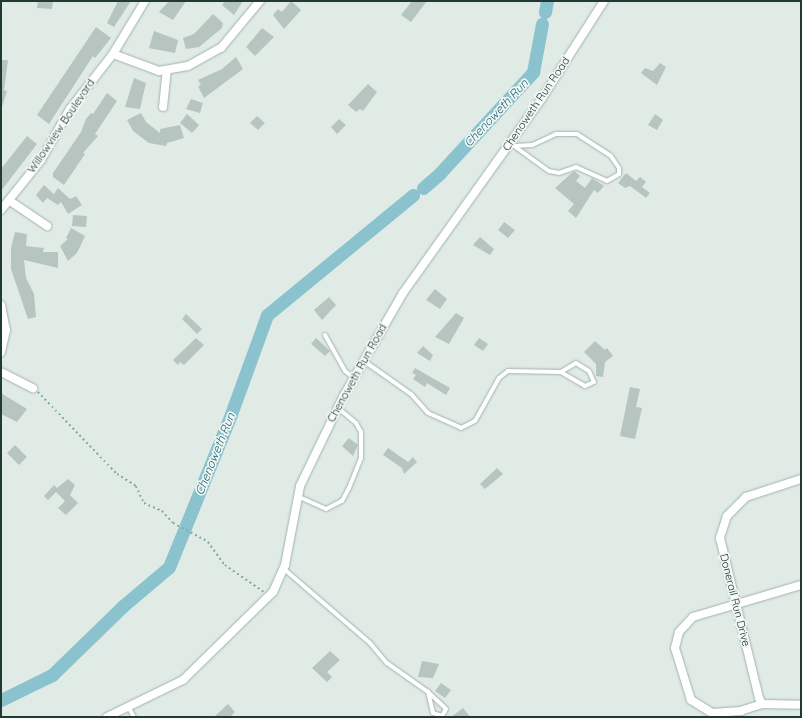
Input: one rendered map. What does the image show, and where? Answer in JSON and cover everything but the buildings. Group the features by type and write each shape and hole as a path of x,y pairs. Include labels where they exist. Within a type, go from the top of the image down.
{"street":[{"name":"Willowview Boulevard","path":"1,210 10,201 41,160 70,109 113,54 145,1"},
{"path":"113,54 146,68 167,71 212,55 260,1"},
{"name":"Chenoweth Run Road","path":"107,717 129,708 175,685 194,671 269,597 284,569 297,496 337,408 403,293 513,144 604,1"},
{"path":"164,107 167,71"},
{"path":"10,201 47,226"},
{"path":"1,305 6,330 1,352"},
{"path":"1,372 33,388"},
{"name":"Donerail Run Drive","path":"762,704 720,538 727,516 746,497 801,479"},
{"path":"801,585 694,617 685,624 679,632 675,648 682,677 691,700 712,713 741,711 762,704 801,705"}],"lane":[{"path":"556,134 578,134 612,156 619,168 619,174 607,181 576,167 559,173 549,171 523,155 513,144 532,145 556,134"},
{"path":"325,335 346,371 354,378"},
{"path":"364,361 411,394 428,413 462,428 475,421 499,378 508,371 561,372 585,386 594,382 583,365 576,363 561,372"},
{"path":"297,496 326,509 342,501 349,488 361,458 360,432 356,423 337,408"},
{"path":"284,569 370,643 387,663 428,692 446,709 442,716 433,713 428,692"},
{"path":"129,708 134,717"}],"path":[{"path":"33,388 117,474 136,486 144,503 162,511 177,526 206,540 225,565 269,597"}],"waterway":[{"name":"Chenoweth Run","path":"545,12 547,1"},
{"name":"Chenoweth Run","path":"423,188 439,174 533,72 542,24"},
{"name":"Chenoweth Run","path":"1,700 52,675 123,606 169,567 231,414 267,315 413,195"}]}
